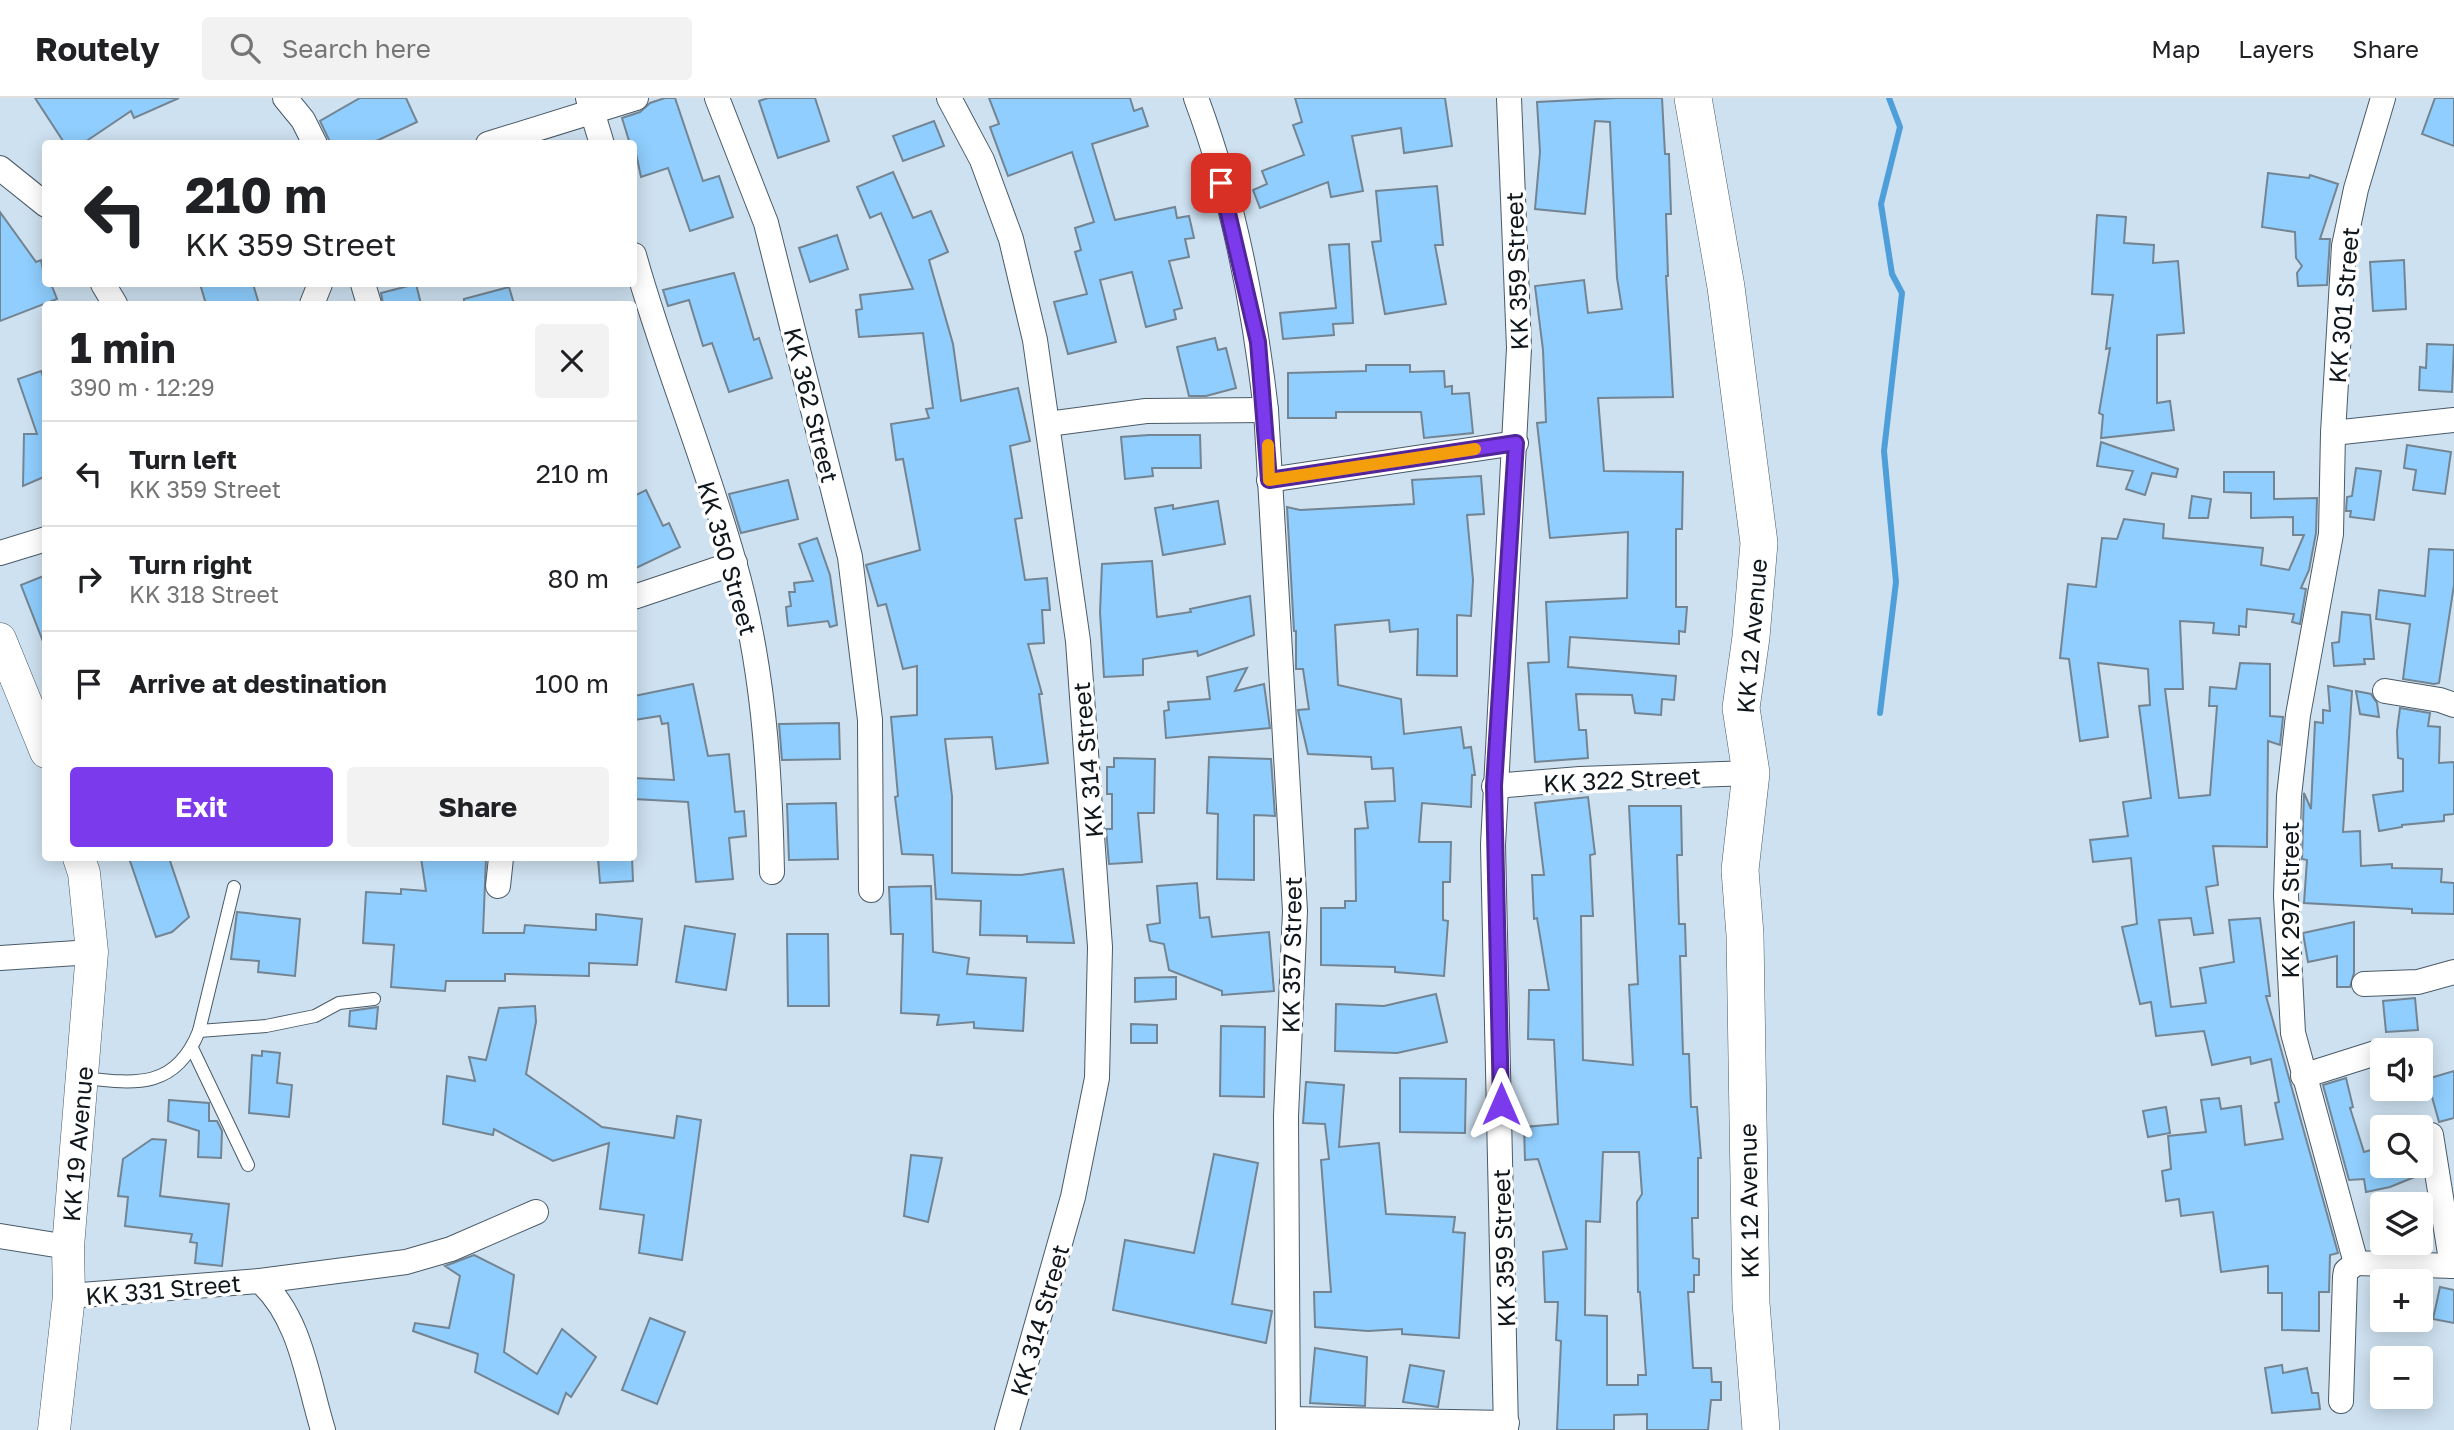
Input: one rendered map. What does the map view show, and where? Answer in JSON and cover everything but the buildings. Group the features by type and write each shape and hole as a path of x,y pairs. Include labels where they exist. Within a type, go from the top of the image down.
{"main road":[{"name":"KK 12 Avenue","path":"1693,98 1726,287 1759,543 1751,637 1741,708 1751,773 1740,870 1745,935 1751,1303 1761,1430"}],"street":[{"path":"285,98 303,120 313,140"},
{"path":"499,140 591,105 636,98"},
{"name":"KK 362 Street","path":"717,98 766,223 850,557 870,720 871,890"},
{"name":"KK 314 Street","path":"949,98 982,159 1011,239 1035,340 1078,641 1100,947 1097,1077 1073,1197 1007,1430"},
{"name":"KK 357 Street","path":"1196,98 1237,242 1258,342 1266,410 1295,911 1286,1116 1288,1424"},
{"name":"KK 359 Street","path":"1288,1424 1507,1426 1494,786 1516,443 1518,323 1509,98"},
{"name":"KK 301 Street","path":"2333,433 2344,246 2356,189 2383,98"},
{"path":"591,105 601,140"},
{"path":"0,168 42,202"},
{"name":"KK 350 Street","path":"637,264 735,563 762,688 770,785 772,872"},
{"path":"1048,424 1173,409 1266,410"},
{"path":"2333,433 2454,420"},
{"name":"KK 297 Street","path":"2333,433 2331,534 2298,715 2289,796 2286,896 2293,1033 2356,1263"},
{"path":"1269,480 1516,443"},
{"path":"0,553 42,540"},
{"path":"637,596 735,563"},
{"path":"0,639 42,742"},
{"path":"2385,691 2440,700 2454,705"},
{"name":"KK 322 Street","path":"1494,786 1580,779 1751,773"},
{"name":"KK 19 Avenue","path":"54,1430 69,1296 68,1247 92,952 79,861"},
{"path":"498,886 501,861"},
{"path":"0,958 92,952"},
{"path":"2364,985 2418,982 2454,972"},
{"path":"2303,1076 2370,1055"},
{"path":"2341,1401 2346,1271 2356,1263 2453,1266 2433,1147"},
{"path":"260,1281 406,1262 451,1249 536,1212"},
{"path":"0,1236 68,1247"},
{"name":"KK 331 Street","path":"69,1296 260,1281 280,1301 292,1322 323,1430"}],"lane":[{"path":"83,1078 138,1083 162,1077 180,1064 192,1048 199,1031 234,887"},
{"path":"199,1031 266,1026 315,1016 339,1003 373,999"},
{"path":"192,1048 248,1165"}],"waterway":[{"path":"1880,713 1896,582 1884,451 1902,293 1892,274 1881,204 1900,127 1889,98"}],"slow traffic":[{"path":"1268,445 1269,480 1475,449"}],"route":[{"path":"1221,183 1234,229 1258,342 1266,410 1269,480 1516,443 1494,786 1493,845 1501,1104"}]}
